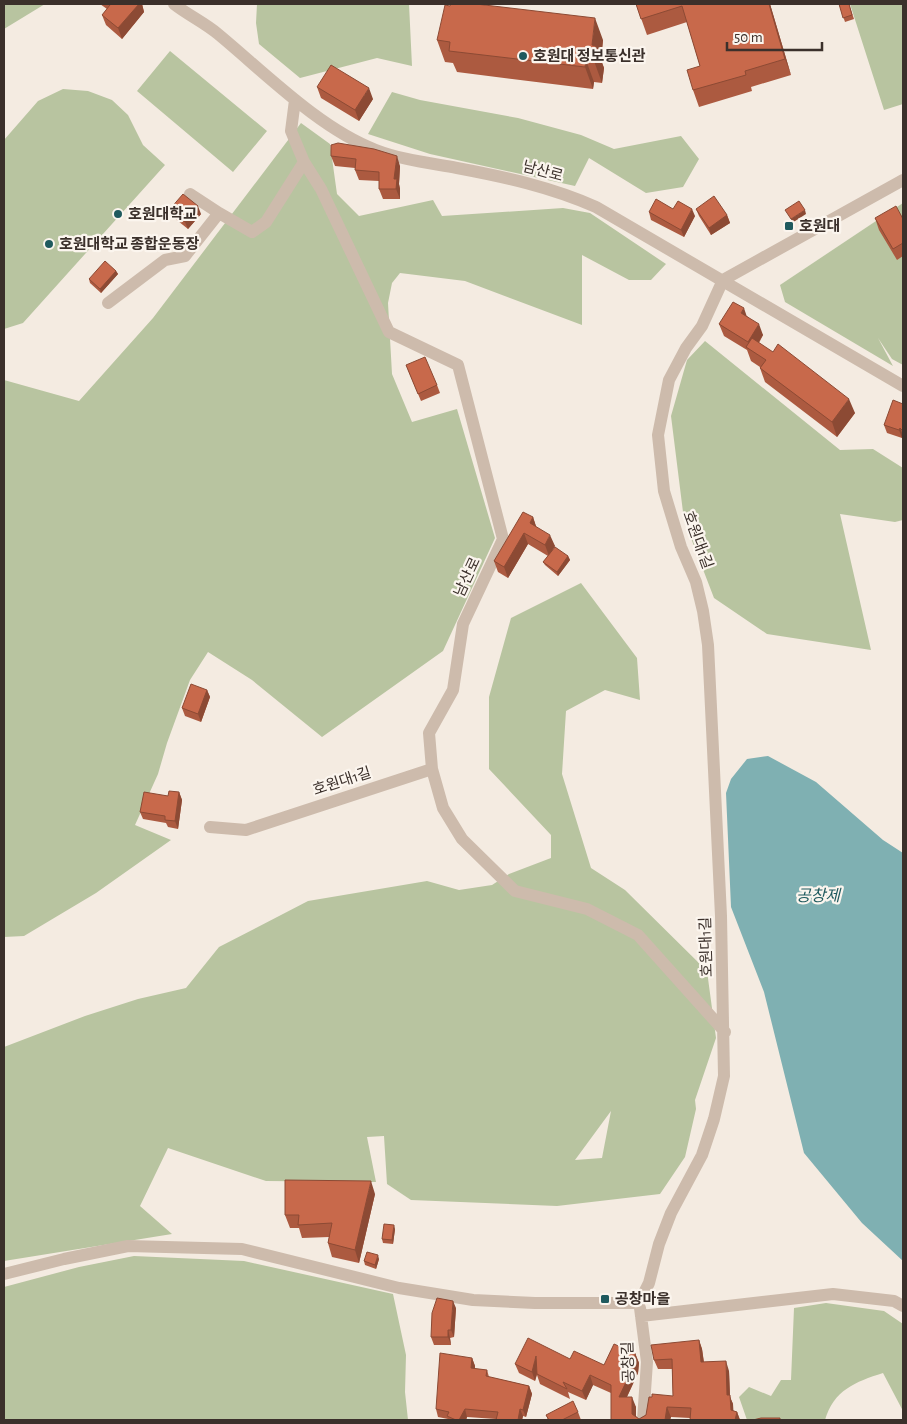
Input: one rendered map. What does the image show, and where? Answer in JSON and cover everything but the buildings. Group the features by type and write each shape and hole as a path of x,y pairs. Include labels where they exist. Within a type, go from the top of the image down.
{"street":[{"name":"남산로","path":"174,4 215,32 295,100 340,131 375,150 404,158 502,177 565,193 596,207 903,386"},
{"name":"남산로","path":"295,100 292,131 304,162 321,188 389,332 458,365 503,538 464,624 453,690 429,733 432,769"},
{"path":"190,194 252,232 266,222 304,162"},
{"path":"723,280 903,180"},
{"path":"108,302 165,260 185,256 219,213"},
{"name":"호원대1길","path":"640,1310 659,1244 671,1213 702,1155 714,1119 724,1076 724,1032 708,645 696,582 681,547 664,491 658,435 669,380 686,348 702,326 723,280"},
{"name":"호원대1길","path":"210,827 246,830 432,769 444,808 462,839 515,891 588,909 638,935 724,1032"},
{"path":"4,1274 73,1256 128,1246 233,1249 399,1288 473,1300 640,1310 833,1294 894,1301 903,1306"},
{"name":"공창길","path":"640,1310 647,1362 643,1420"}],"green space":[{"path":"4,4 45,4 4,29"},
{"path":"257,4 409,4 412,66 377,58 300,78 259,44 256,23"},
{"path":"850,4 903,4 903,104 884,110"},
{"path":"170,51 267,131 233,172 137,91"},
{"name":"호원대학교 종합운동장","path":"63,89 88,91 112,100 128,115 143,145 165,165 23,323 4,329 4,140 38,101"},
{"path":"392,92 420,100 518,118 581,135 614,149 681,136 699,159 683,187 646,193 589,158 575,186 430,154 368,134"},
{"path":"301,123 330,144 337,194 359,216 433,200 442,216 563,208 590,213 666,264 651,280 629,280 582,255 582,325 465,281 400,273 392,283 388,303 392,374 412,422 457,409 495,538 443,651 322,737 252,680 208,652 190,680 158,774 135,825 171,840 96,893 24,936 4,937 4,380 79,401 153,318"},
{"path":"903,203 903,365 892,359 878,338 893,366 785,302 780,285"},
{"path":"705,341 840,450 873,449 903,468 903,520 895,522 840,514 871,650 767,634 714,598 684,520 671,416 687,360"},
{"path":"581,583 637,658 640,700 605,690 566,711 562,774 591,868 625,890 707,971 716,1038 695,1100 696,1109 685,1157 660,1194 557,1206 411,1200 387,1184 384,1136 367,1137 376,1182 266,1181 168,1148 140,1206 172,1234 4,1261 4,1047 85,1016 138,999 186,988 219,947 308,901 427,881 459,890 492,885 509,874 551,858 551,835 489,769 489,697 511,618","holes":["611,1111 602,1158 575,1160"]},
{"path":"134,1256 244,1261 393,1294 406,1355 405,1392 408,1420 4,1420 4,1287 79,1267"},
{"path":"826,1303 884,1311 903,1324 903,1411 883,1373 863,1380 840,1394 834,1401 825,1420 747,1420 739,1397 749,1387 771,1396 781,1380 791,1380 794,1308"}],"water":[{"name":"공창제","path":"768,756 816,782 883,840 903,853 903,1261 862,1223 804,1153 764,992 731,907 726,793 731,779 747,759"}],"place":[{"name":"호원대 정보통신관","path":"523,56"},
{"name":"호원대학교","path":"118,214"},
{"name":"호원대","path":"789,226"},
{"name":"호원대학교 종합운동장","path":"49,244"},
{"name":"공창마을","path":"605,1299"}]}
